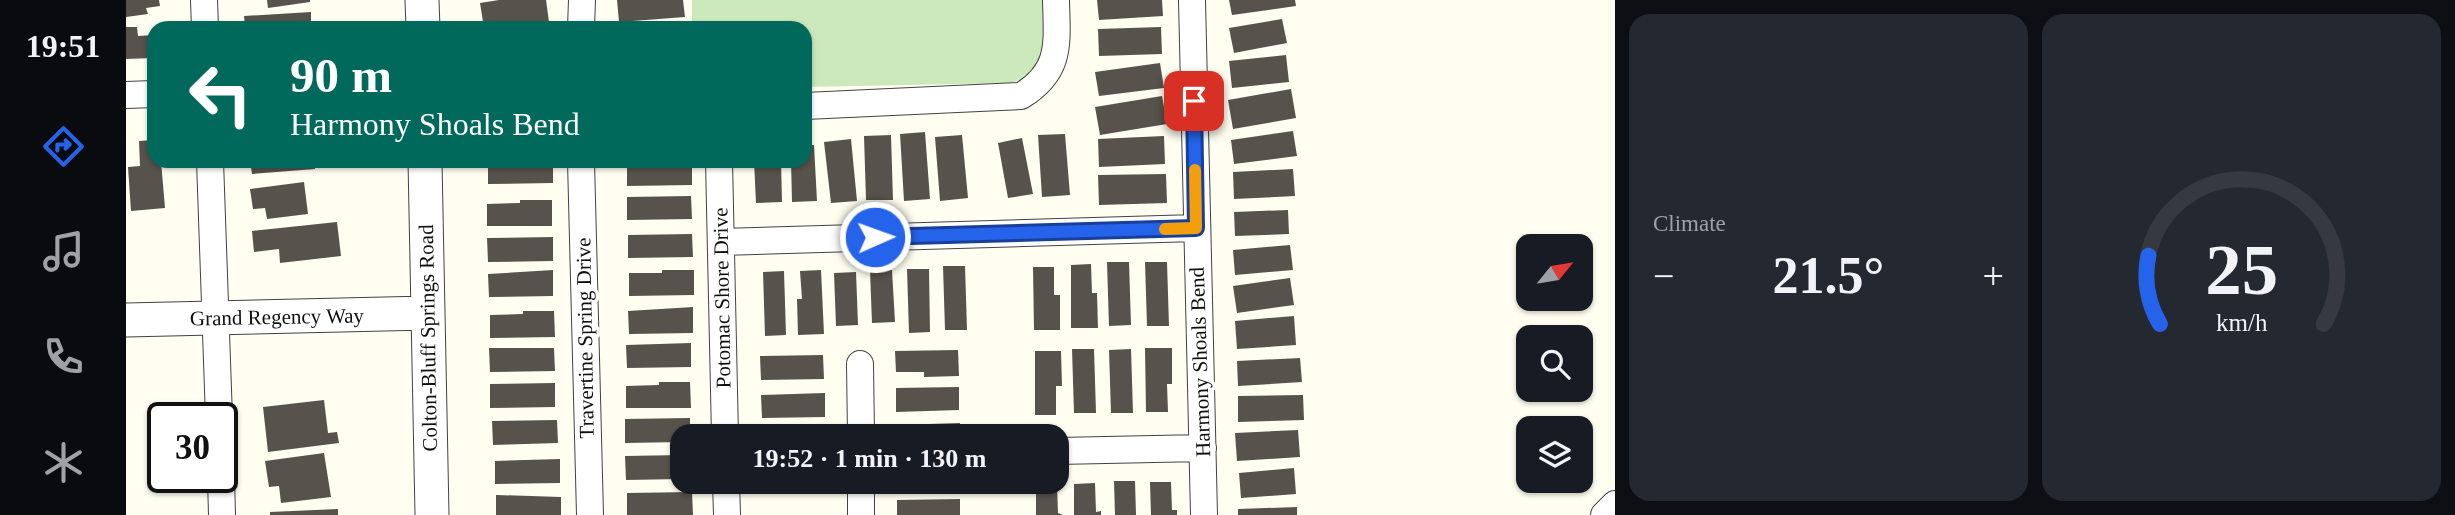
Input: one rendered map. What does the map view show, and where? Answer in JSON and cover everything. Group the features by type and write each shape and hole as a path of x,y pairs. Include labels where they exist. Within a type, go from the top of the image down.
{"street":[{"path":"204,0 205,21"},
{"path":"422,0 423,21"},
{"path":"580,21 582,0"},
{"path":"812,106 1021,96 1037,86 1055,60 1056,0"},
{"name":"Harmony Shoals Bend","path":"1192,0 1204,515"},
{"path":"126,95 147,94"},
{"path":"210,168 218,402"},
{"name":"Colton-Bluff Springs Road","path":"425,168 432,515"},
{"name":"Travertine Spring Drive","path":"581,168 590,515"},
{"name":"Potomac Shore Drive","path":"719,168 725,424"},
{"path":"721,242 1196,228"},
{"name":"Grand Regency Way","path":"126,320 428,313"},
{"path":"860,364 861,424"},
{"path":"1069,451 1203,448"},
{"path":"221,493 222,515"},
{"path":"726,494 727,515"},
{"path":"861,494 861,515"},
{"path":"1604,515 1615,504"}],"green space":[{"path":"692,0 1044,0 1045,25 1038,60 1023,77 1011,83 812,87 812,21 692,21"}],"building":[{"path":"126,0 159,0 160,6 146,8 148,14 126,17"},
{"path":"267,0 310,0 310,2 268,8"},
{"path":"499,0 546,0 549,21 483,21 480,3"},
{"path":"617,0 683,0 685,17 619,21"},
{"path":"1097,0 1162,0 1163,16 1099,20"},
{"path":"1229,0 1295,0 1296,6 1232,15"},
{"path":"311,12 311,21 244,21 244,16"},
{"path":"1282,19 1287,43 1234,53 1229,28"},
{"path":"126,27 137,27 138,36 147,35 147,58 126,59"},
{"path":"1161,27 1162,54 1099,56 1098,29"},
{"path":"1286,55 1289,82 1232,88 1229,61"},
{"path":"1160,63 1164,88 1099,96 1095,72"},
{"path":"1291,89 1296,118 1233,129 1228,100"},
{"path":"1162,96 1167,124 1100,135 1095,107"},
{"path":"1293,131 1297,156 1234,164 1231,140"},
{"path":"925,132 930,199 904,201 900,134"},
{"path":"1065,134 1070,195 1042,197 1038,135"},
{"path":"891,135 893,200 866,200 864,136"},
{"path":"962,135 968,198 940,201 935,137"},
{"path":"1164,136 1165,164 1099,167 1098,139"},
{"path":"1022,138 1033,194 1008,198 998,143"},
{"path":"851,139 857,201 831,203 824,142"},
{"path":"147,140 147,168 162,168 165,208 131,211 128,167 140,166 139,141"},
{"path":"814,145 817,201 792,202 791,168 812,168"},
{"path":"251,168 315,169 252,174"},
{"path":"488,168 553,168 553,183 488,184"},
{"path":"627,168 692,168 692,185 627,186"},
{"path":"754,168 781,168 782,202 756,203"},
{"path":"1293,169 1295,196 1234,199 1233,172"},
{"path":"1166,174 1167,203 1099,205 1098,175"},
{"path":"304,182 308,214 267,219 265,208 253,209 250,189"},
{"path":"691,196 692,219 627,220 627,197"},
{"path":"520,200 552,200 552,226 487,226 487,204 520,203"},
{"path":"1288,210 1289,234 1235,236 1234,212"},
{"path":"337,222 341,256 280,263 279,249 254,252 252,231"},
{"path":"692,234 693,257 628,258 628,235"},
{"path":"553,237 553,261 488,262 487,238"},
{"path":"1290,245 1293,270 1235,275 1233,250"},
{"path":"1107,262 1129,262 1131,325 1109,326"},
{"path":"1145,262 1167,262 1169,326 1147,326"},
{"path":"1091,264 1092,293 1097,293 1098,328 1071,328 1071,265"},
{"path":"943,266 965,266 967,330 945,330"},
{"path":"1033,267 1054,267 1054,295 1060,295 1060,330 1034,330"},
{"path":"907,269 929,269 930,332 909,333"},
{"path":"553,270 553,296 489,297 488,274"},
{"path":"662,270 694,270 694,295 629,296 629,273 662,273"},
{"path":"821,270 824,334 798,335 797,299 802,299 800,271"},
{"path":"892,270 895,322 872,323 870,271"},
{"path":"784,271 786,335 765,336 763,272"},
{"path":"856,272 858,325 836,326 834,273"},
{"path":"1290,278 1294,305 1237,313 1233,286"},
{"path":"693,307 693,333 629,334 628,311"},
{"path":"523,311 554,311 555,337 490,338 490,315 523,314"},
{"path":"1294,316 1296,345 1237,349 1235,321"},
{"path":"691,343 691,367 627,368 626,345"},
{"path":"489,348 554,348 555,371 490,372"},
{"path":"1145,348 1172,348 1172,384 1167,384 1168,412 1146,412"},
{"path":"1072,349 1094,349 1096,413 1074,413"},
{"path":"1131,349 1133,413 1111,413 1109,350"},
{"path":"958,350 959,376 924,377 924,372 896,372 895,351"},
{"path":"1035,351 1061,351 1062,386 1056,386 1056,415 1035,415"},
{"path":"823,355 824,379 761,380 760,356"},
{"path":"1300,358 1302,382 1238,386 1237,361"},
{"path":"659,382 690,382 691,408 626,408 626,386 659,385"},
{"path":"555,383 555,407 490,408 490,384"},
{"path":"959,387 959,410 896,412 896,388"},
{"path":"825,393 825,417 762,418 761,395"},
{"path":"1303,395 1304,420 1238,422 1238,396"},
{"path":"324,400 328,433 337,432 339,443 268,452 263,407"},
{"path":"690,418 690,424 670,424 670,442 625,443 625,419"},
{"path":"557,420 558,443 493,445 492,421"},
{"path":"1298,430 1300,457 1237,461 1235,433"},
{"path":"324,453 331,497 281,503 279,486 269,487 265,461"},
{"path":"670,455 670,479 626,480 625,456"},
{"path":"560,459 560,483 495,484 495,461"},
{"path":"1294,468 1296,494 1241,498 1239,473"},
{"path":"1114,481 1135,481 1136,515 1115,515"},
{"path":"1150,482 1171,482 1172,510 1177,510 1177,515 1151,515"},
{"path":"1095,483 1096,512 1101,511 1101,515 1074,515 1074,484"},
{"path":"627,493 692,494 693,515 627,515"},
{"path":"1036,494 1057,494 1058,513 1063,515 1036,515"},
{"path":"496,495 561,497 561,515 496,515"},
{"path":"960,499 960,515 897,515 897,500"},
{"path":"1297,507 1297,515 1238,515 1238,509"},
{"path":"338,509 338,515 270,515 270,512"}],"slow traffic":[{"path":"1165,229 1196,228 1195,170"}],"route":[{"path":"875,237 1196,228 1194,101"}]}
